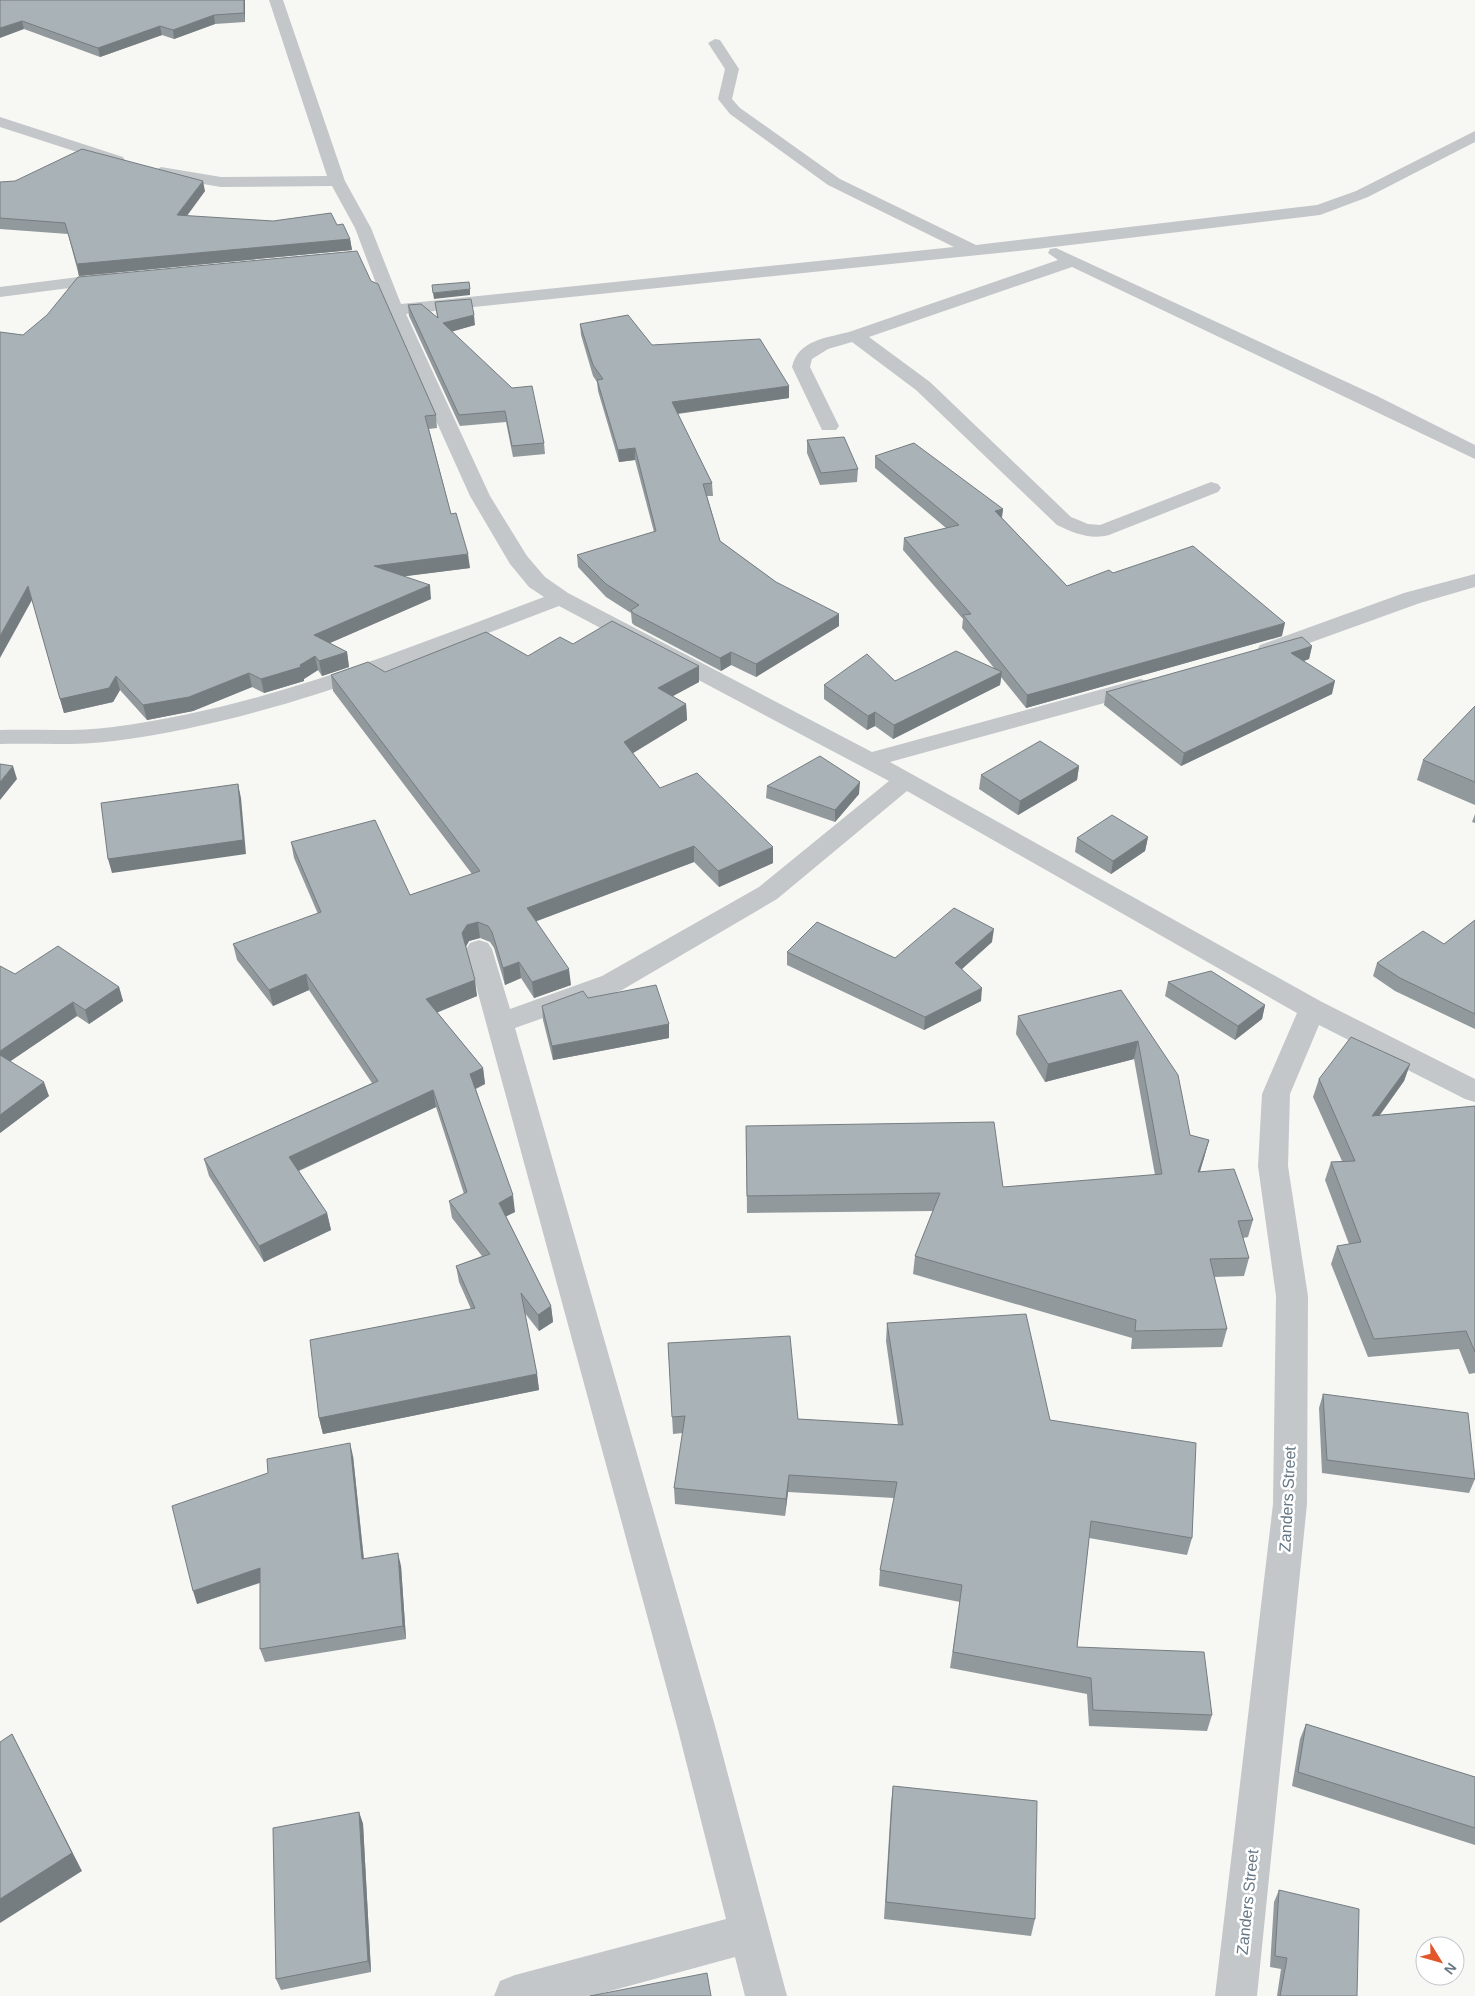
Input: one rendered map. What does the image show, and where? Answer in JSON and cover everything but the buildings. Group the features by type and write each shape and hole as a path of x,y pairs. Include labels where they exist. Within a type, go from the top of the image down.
{"street":[{"path":"276,0 337,180 363,228 364,255 395,310 480,496 518,559 537,582 560,598 906,780 1312,1009 1475,1092"},
{"path":"715,43 732,69 725,99 735,110 834,182 973,250"},
{"path":"0,122 80,150 128,163"},
{"path":"395,310 1037,244 1320,210 1362,194 1475,136"},
{"path":"147,168 175,176 221,182 337,180"},
{"path":"1037,244 1370,400 1475,453"},
{"path":"828,426 801,367 801,358 807,350 856,336 1072,261"},
{"path":"0,292 124,277"},
{"path":"856,336 923,386 1064,521 1084,530 1102,531 1211,488"},
{"path":"1252,655 1280,647 1412,598 1475,580"},
{"path":"0,737 112,734 199,719 271,702 560,598"},
{"path":"869,760 1156,681"},
{"path":"499,1023 612,983 768,893 906,780"},
{"path":"479,949 696,1726 766,1996"},
{"name":"Zanders Street","path":"1236,1996 1290,1504 1292,1296 1273,1166 1276,1094 1312,1009"},
{"path":"515,1996 750,1934"}]}
